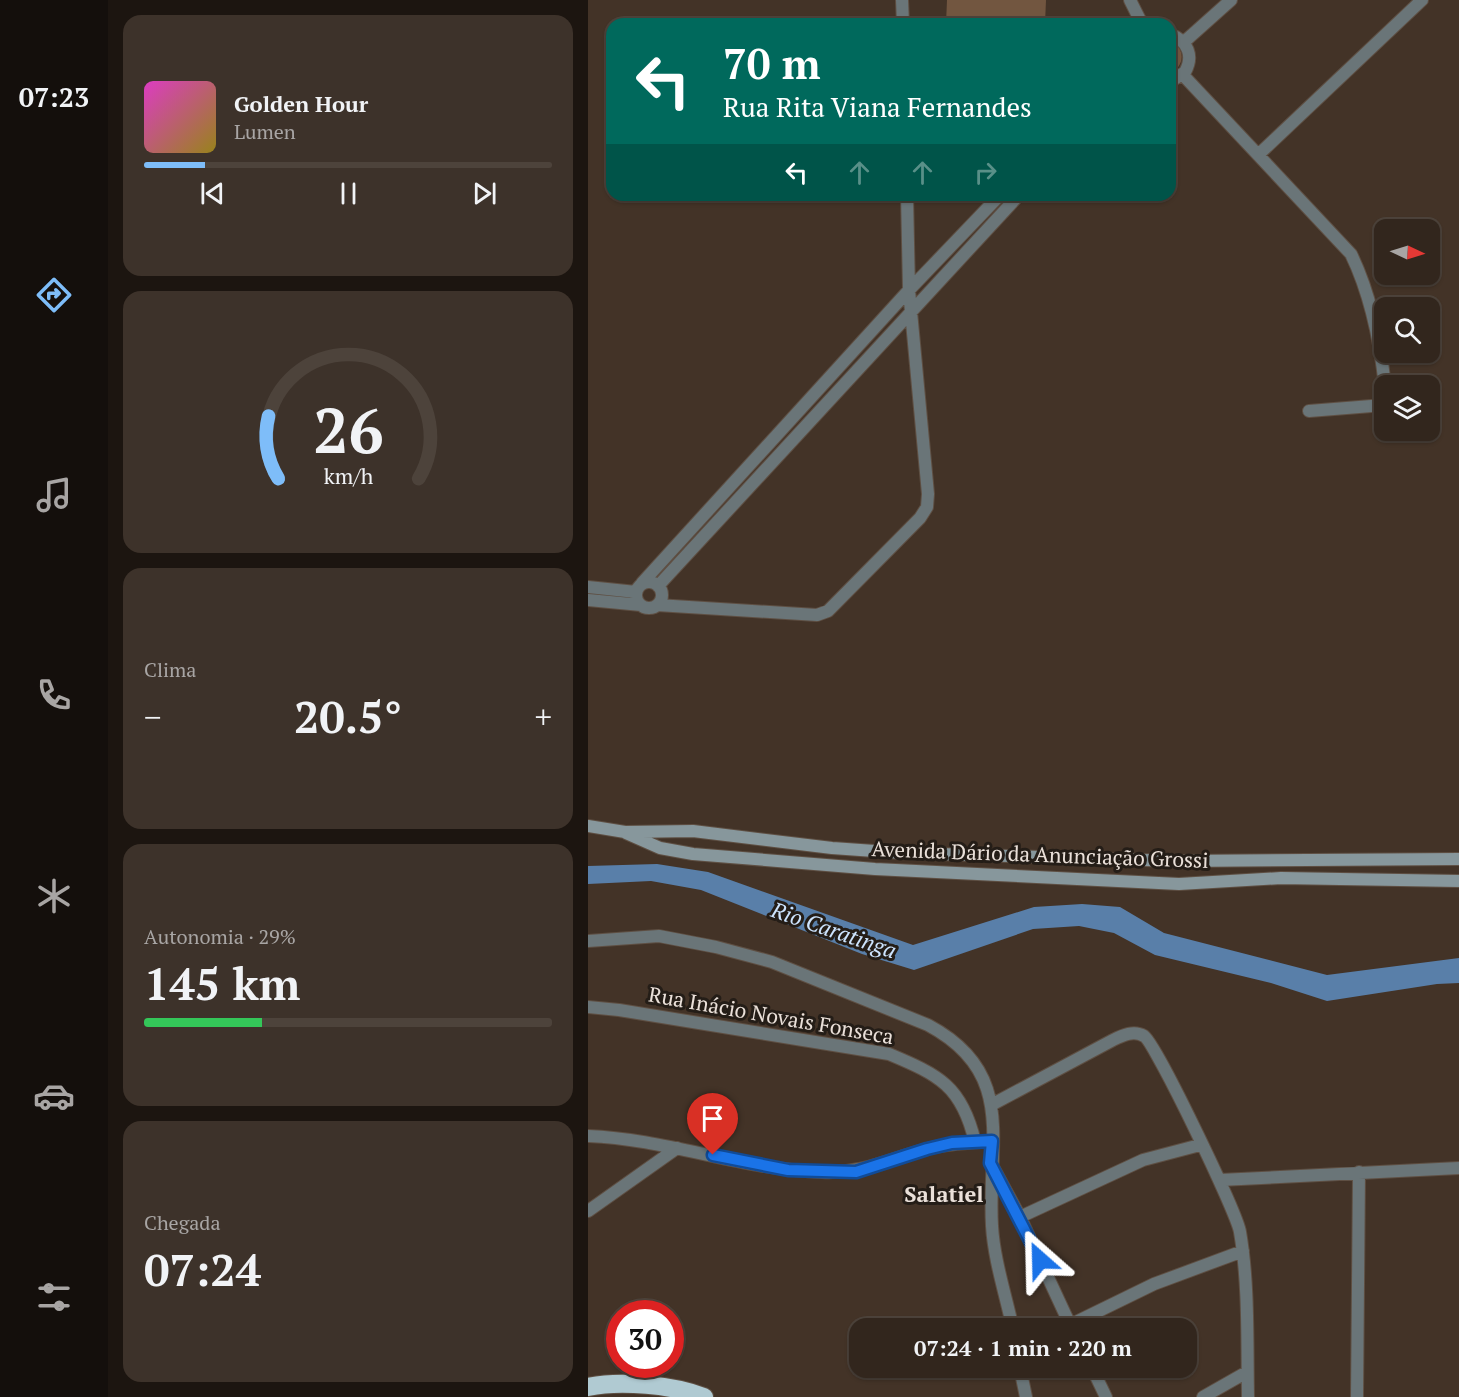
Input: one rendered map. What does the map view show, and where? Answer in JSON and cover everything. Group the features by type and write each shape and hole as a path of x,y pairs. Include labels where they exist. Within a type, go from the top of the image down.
{"highway":[{"path":"588,1387 605,1383 646,1386 704,1397"}],"main road":[{"name":"Avenida Dário da Anunciação Grossi","path":"588,826 625,832 674,830 832,848 903,853 1178,861 1459,859"},
{"name":"Avenida Dário da Anunciação Grossi","path":"625,832 660,848 776,862 1179,884 1281,878 1459,881"},
{"path":"1178,861 1179,884"}],"street":[{"path":"902,0 903,18"},
{"path":"1130,0 1139,18"},
{"path":"1184,42 1231,0"},
{"path":"1258,155 1422,0"},
{"path":"1176,37 1184,42 1190,57 1189,65 1183,75 1176,79"},
{"path":"1183,75 1351,254 1361,275 1372,309 1383,375"},
{"path":"588,600 641,605 649,608 657,605 817,615 828,611 920,518 927,507 928,494 909,290 906,201"},
{"path":"641,605 636,598 639,588 924,273 994,201"},
{"path":"658,585 1014,201"},
{"path":"924,273 930,275 932,290"},
{"path":"1308,411 1374,406"},
{"path":"588,587 639,588 651,582 658,585 662,593 657,605"},
{"path":"588,941 659,936 772,962 896,1012 952,1038 968,1053 985,1079 993,1104 990,1163 992,1228 1010,1318"},
{"name":"Rua Inácio Novais Fonseca","path":"588,1007 620,1010 889,1054 926,1070 950,1087 965,1107 975,1142"},
{"path":"993,1104 1125,1035 1134,1033 1146,1037 1159,1054 1200,1145 1220,1180 1240,1230 1243,1251 1248,1397"},
{"path":"588,1136 677,1148 788,1170 822,1172 856,1172 927,1149 992,1141"},
{"path":"1020,1217 1143,1160 1200,1145"},
{"path":"588,1211 677,1148"},
{"path":"990,1163 1020,1217 1067,1318"},
{"path":"1220,1180 1459,1168"},
{"path":"1357,1397 1359,1172"},
{"path":"1088,1318 1154,1284 1243,1251"},
{"path":"1203,1397 1247,1372"},
{"path":"1022,1378 1026,1397"},
{"path":"1097,1378 1106,1397"}],"shaded area":[{"path":"947,0 1046,0 1045,18 946,18"},
{"path":"1176,44 1182,57 1176,70"}],"water":[{"name":"Rio Caratinga","path":"657,864 708,872 913,945 1034,907 1082,904 1120,907 1164,933 1327,975 1459,958 1459,983 1437,984 1327,1001 1271,983 1155,955 1114,933 1079,926 1033,929 914,970 862,954 701,890 651,881 588,884 588,866"}],"district":[{"name":"Salatiel","path":"944,1194"}],"route":[{"path":"713,1155 788,1170 856,1172 952,1143 992,1141 990,1163 1020,1217 1040,1260"}]}
